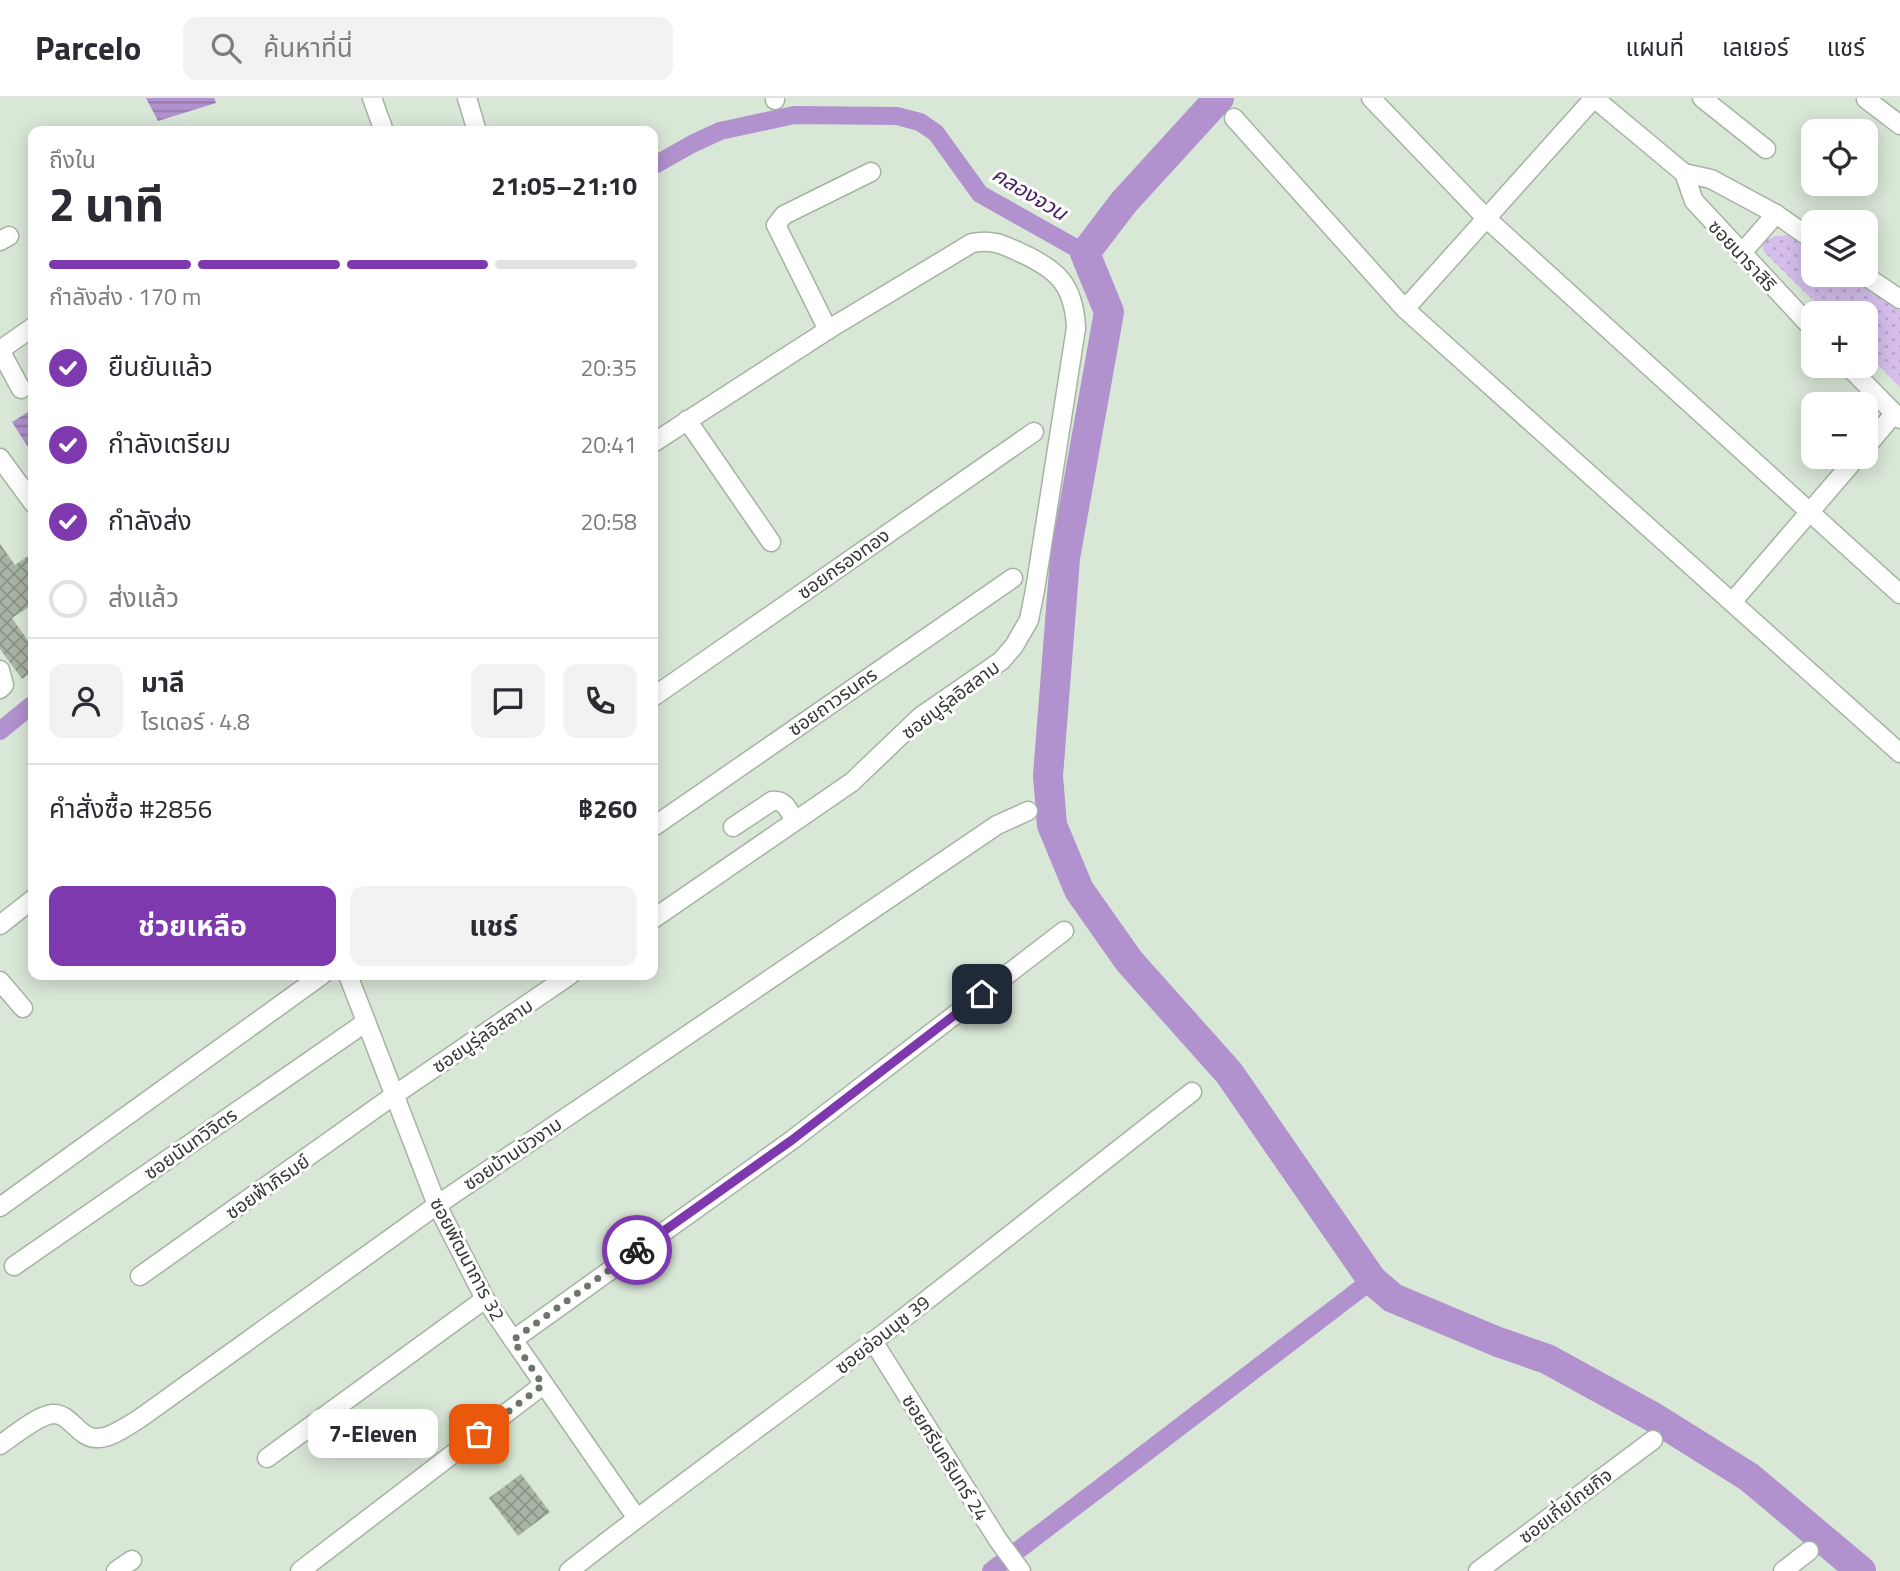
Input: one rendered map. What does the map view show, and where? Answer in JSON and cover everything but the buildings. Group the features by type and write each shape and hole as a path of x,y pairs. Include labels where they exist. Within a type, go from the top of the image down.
{"street":[{"path":"372,98 382,126"},
{"path":"467,98 475,126"},
{"path":"1371,98 1486,218 1900,594"},
{"path":"1405,309 1594,98"},
{"name":"ซอยนาราสิริ","path":"1594,98 1684,173 1711,178 1776,214 1801,232"},
{"path":"1702,98 1766,149"},
{"path":"1866,99 1900,125"},
{"path":"1234,118 1405,309 1900,753"},
{"path":"658,438 828,330 776,225 784,215 871,172"},
{"name":"ซอยนาราสิริ","path":"1684,173 1694,201 1801,316"},
{"path":"1741,254 1776,214"},
{"name":"ซอยนูรุ่ลอิสลาม","path":"658,916 852,782 920,717 1002,661 1029,620 1076,328 1075,309 1065,284 1045,263 987,240 972,243 828,330"},
{"path":"1878,284 1900,299"},
{"path":"21,389 0,350 28,330"},
{"path":"1860,378 1897,417 1878,435"},
{"path":"687,420 771,542"},
{"name":"ซอยกรองทอง","path":"658,694 1034,432"},
{"path":"0,458 28,496"},
{"path":"1733,601 1847,469"},
{"name":"ซอยถาวรนคร","path":"658,823 1013,578"},
{"path":"0,670 4,685 0,690"},
{"path":"733,827 772,801 778,800 795,821"},
{"name":"ซอยบ้านบัวงาม","path":"0,1445 44,1417 54,1414 62,1416 83,1434 98,1438 112,1435 139,1419 437,1205 996,825 1028,811"},
{"path":"0,925 28,903"},
{"path":"513,1340 792,1140 1064,931"},
{"path":"0,1207 315,980"},
{"name":"ซอยพัฒนาการ 32","path":"350,980 437,1205 485,1299 636,1517"},
{"name":"ซอยนูรุ่ลอิสลาม","path":"393,1096 563,980"},
{"path":"0,981 23,1008"},
{"name":"ซอยนันทวิจิตร","path":"14,1266 366,1022"},
{"name":"ซอยอ่อนนุช 39","path":"569,1571 636,1517 873,1341 1192,1092"},
{"name":"ซอยฟ้าภิรมย์","path":"140,1276 393,1096"},
{"path":"267,1458 485,1299"},
{"name":"ซอยศรีนครินทร์ 24","path":"873,1341 998,1540 1017,1565"},
{"path":"300,1571 543,1385"},
{"name":"ซอยเกี่ยโกยกิจ","path":"1478,1571 1653,1440"},
{"path":"1783,1571 1809,1551"},
{"path":"116,1571 132,1560"}],"shaded area":[{"path":"146,98 214,98 216,103 158,121"},
{"path":"1792,235 1801,241 1801,287 1866,287 1900,310 1900,387 1878,365 1878,301 1814,301 1763,251 1763,242 1775,236"},
{"path":"28,412 28,447 12,422"}],"waterway":[{"path":"1219,98 1124,202 1085,253 1109,312 1065,558 1048,776 1052,825 1079,890 1129,961 1229,1073 1372,1280 1393,1298 1498,1342 1547,1359 1653,1417 1749,1477 1861,1571"},
{"name":"คลองจวน","path":"658,163 720,131 794,115 897,116 920,122 936,133 980,194 1085,253"},
{"name":"คลองจวน","path":"0,731 28,708"},
{"path":"991,1571 1372,1280"}],"way so far":[{"path":"479,1434 543,1385 513,1340 637,1250"}],"place":[{"name":"7-Eleven","path":"479,1434"}],"route":[{"path":"637,1250 792,1140 982,994"}]}
